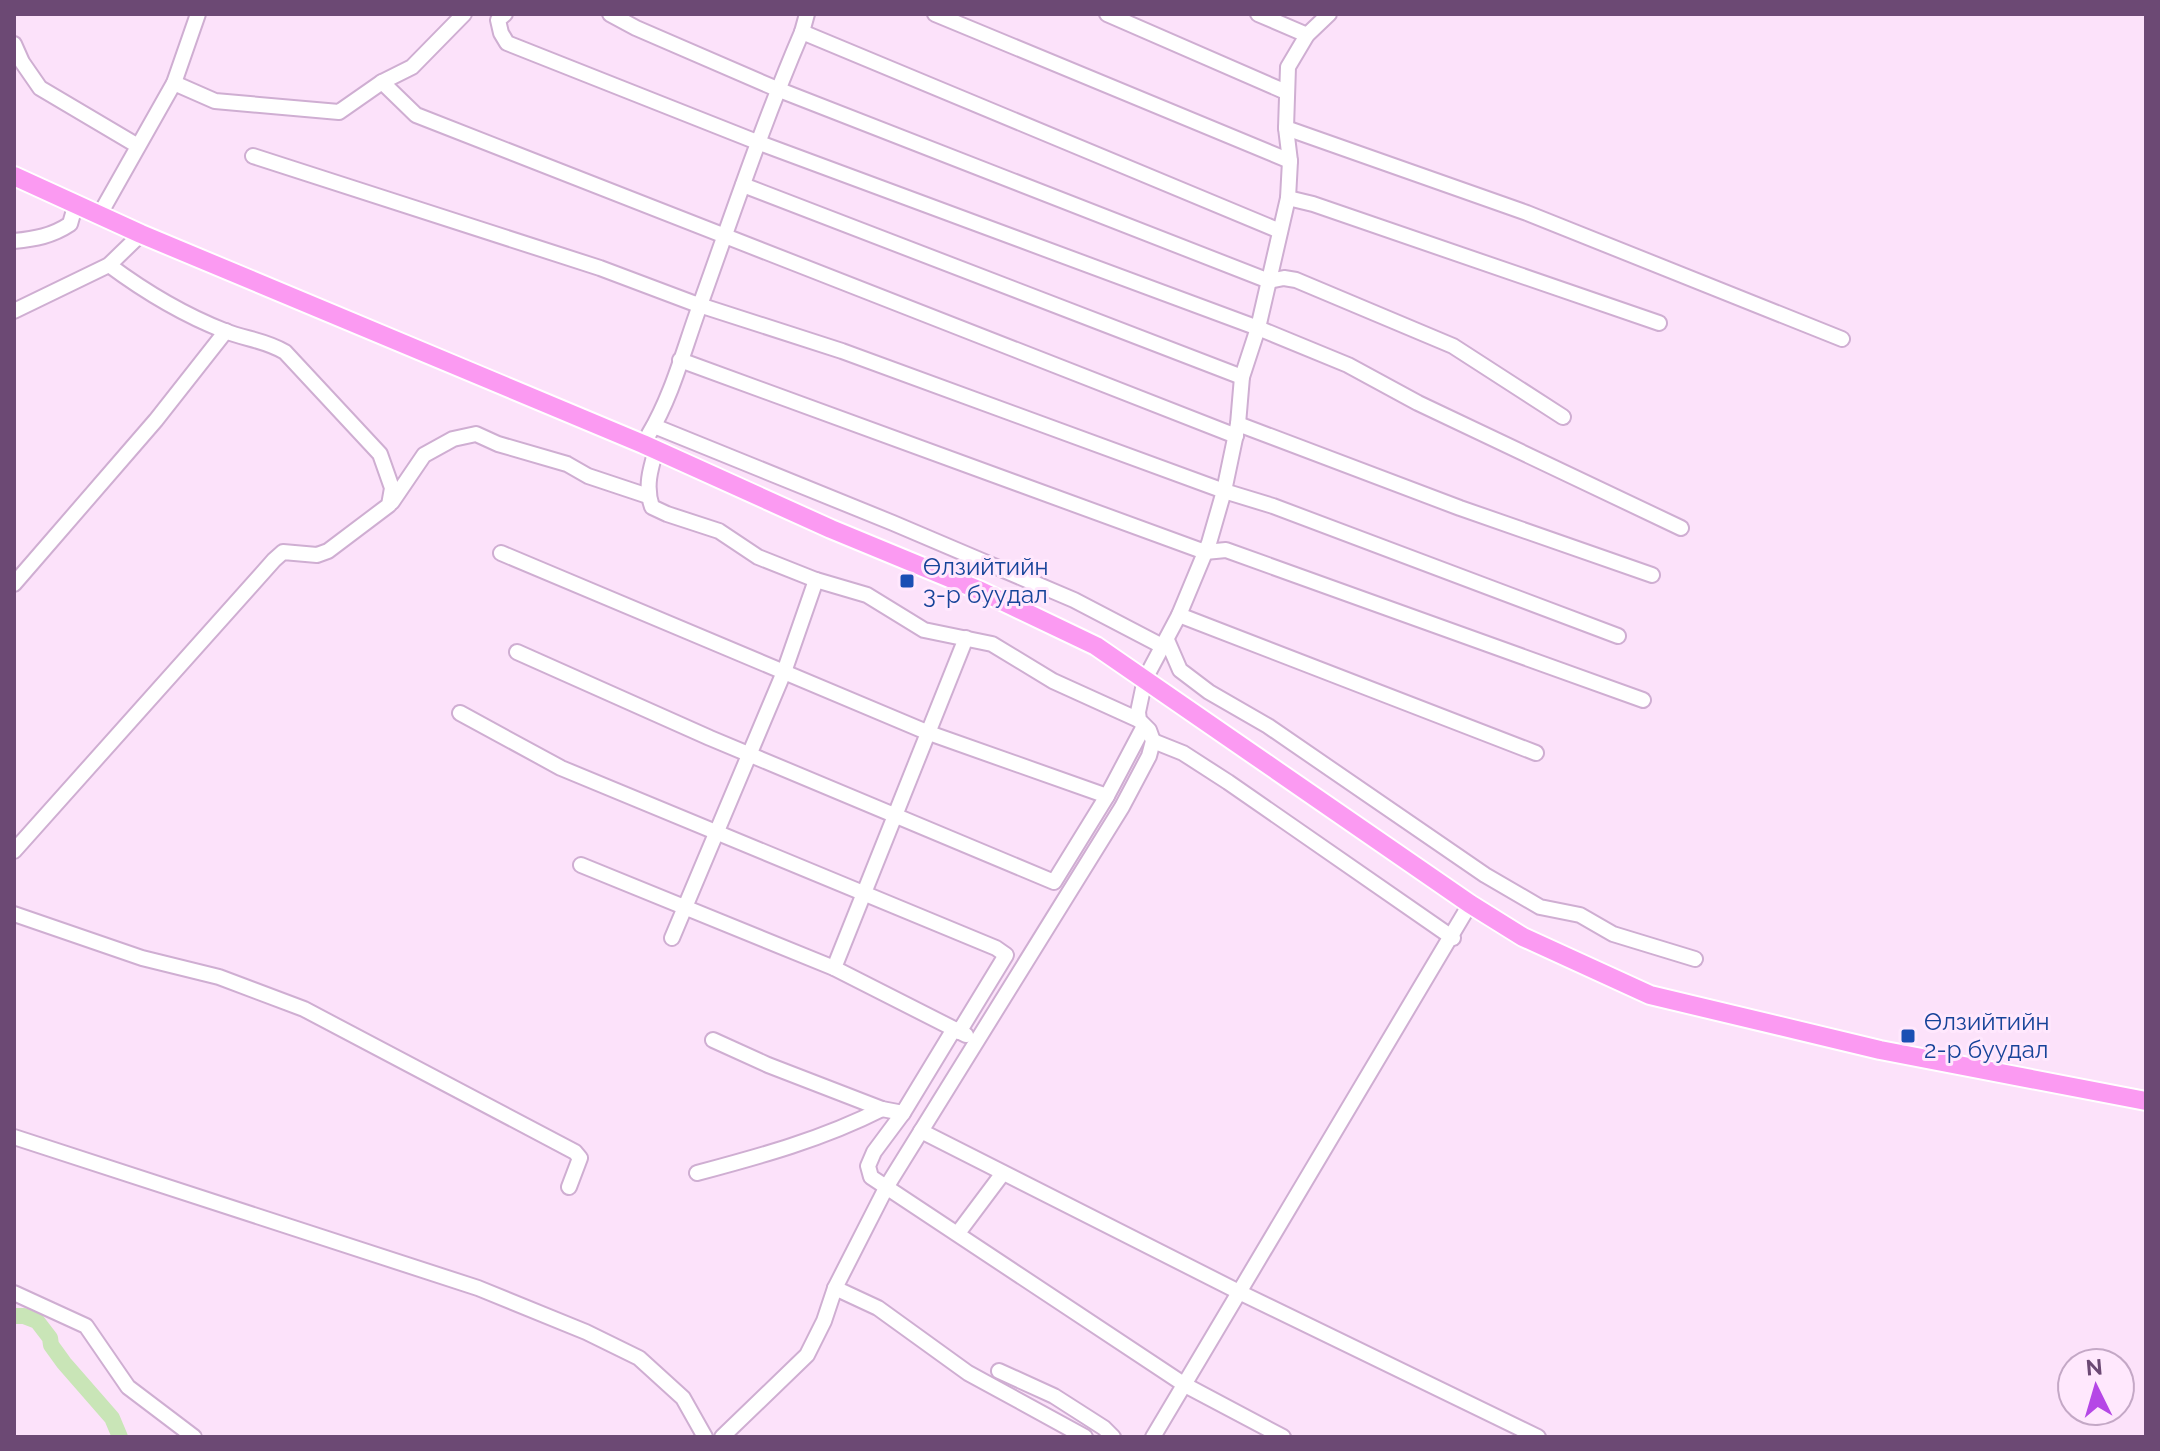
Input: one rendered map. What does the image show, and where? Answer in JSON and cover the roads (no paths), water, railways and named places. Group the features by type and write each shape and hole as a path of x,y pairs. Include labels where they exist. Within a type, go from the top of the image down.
{"main road":[{"path":"14,176 141,234 649,447 845,535 981,591 1096,646 1470,904 1523,937 1650,995 1880,1050 2146,1101"}],"street":[{"path":"100,214 174,83 198,14"},
{"path":"174,83 215,101 339,112 382,82 412,67 464,14"},
{"path":"505,14 498,20 507,43 757,142 1258,328 1348,365 1418,403 1681,528"},
{"path":"610,14 777,89 1269,281 1296,280 1453,346 1563,417"},
{"path":"807,14 654,426 649,447 648,480 652,507 719,531 758,557 816,580 867,595 924,630 992,644 1053,681 1142,723"},
{"path":"935,14 1290,161"},
{"path":"1107,14 1286,92"},
{"path":"1258,14 1307,35"},
{"path":"1329,14 1307,35 1288,67 1288,198 1258,328 1242,377 1237,430 1224,491 1205,552 1179,615 1145,679 1138,712 1153,741 1183,753 1228,782 1453,938"},
{"path":"802,32 1280,231"},
{"path":"14,44 40,88 138,146"},
{"path":"382,82 416,115 725,237 1237,430 1652,575"},
{"path":"1286,128 1527,213 1842,339"},
{"path":"253,156 600,268 700,305 842,351 1224,491 1273,506 1618,636"},
{"path":"743,185 1242,377"},
{"path":"1288,198 1659,323"},
{"path":"14,241 56,233 70,224 76,203"},
{"path":"14,311 109,265 141,234"},
{"path":"109,265 143,290 226,331 269,342 285,352 380,454 392,488 389,505"},
{"path":"14,584 156,420 226,331"},
{"path":"680,360 1205,552 1226,550 1643,700"},
{"path":"654,426 893,523 1165,643 1180,670 1199,685 1268,726 1485,875 1540,907 1580,915 1613,934 1695,959"},
{"path":"14,851 274,560 283,552 317,555 328,551 389,505 424,455 453,439 476,434 498,444 567,464 588,476 648,496"},
{"path":"501,553 929,733 1107,796"},
{"path":"672,938 784,672 816,580"},
{"path":"1179,615 1536,753"},
{"path":"834,968 966,638"},
{"path":"517,652 750,755 1054,882 1107,796 1142,723"},
{"path":"460,713 561,768 996,948 1006,955 874,1152 868,1166 871,1177 1185,1385 1283,1437"},
{"path":"722,1437 807,1355 824,1321 835,1288 887,1186 1122,807 1149,756 1153,741"},
{"path":"581,865 834,968 977,1041"},
{"path":"1153,1437 1453,938 1470,904"},
{"path":"14,914 142,958 219,977 316,1015 575,1152 580,1158 579,1165 569,1187"},
{"path":"713,1040 882,1109 903,1113"},
{"path":"697,1173 773,1153 840,1130 882,1109"},
{"path":"921,1131 1241,1293 1538,1437"},
{"path":"14,1137 478,1288 586,1332 639,1358 683,1398 705,1437"},
{"path":"958,1233 1003,1173"},
{"path":"835,1288 878,1308 977,1378 1085,1437"},
{"path":"14,1293 86,1326 128,1387 194,1437"},
{"path":"977,1378 1002,1369 1054,1396 1113,1437"}],"waterway":[{"path":"14,1316 37,1321 64,1363 112,1418 120,1437"}],"place":[{"name":"Өлзийтийн 3-р буудал","path":"907,581"},
{"name":"Өлзийтийн 2-р буудал","path":"1908,1036"}]}
